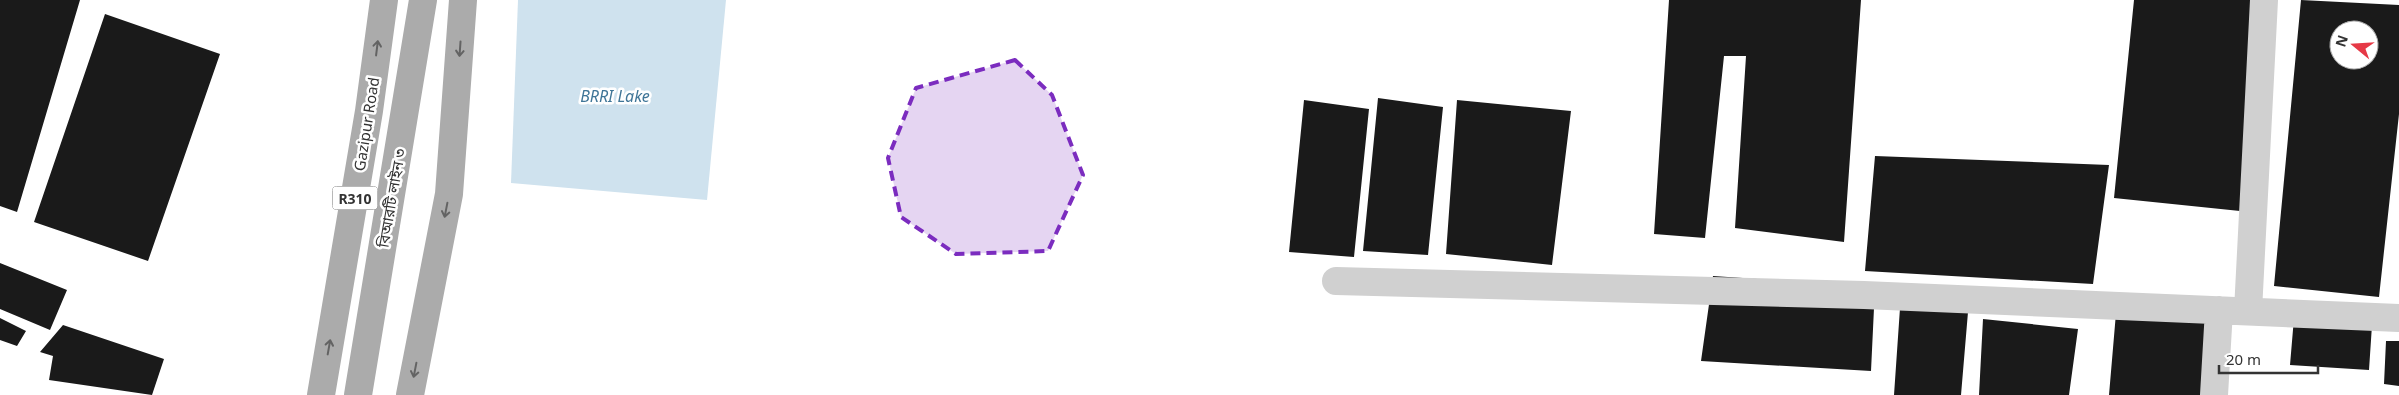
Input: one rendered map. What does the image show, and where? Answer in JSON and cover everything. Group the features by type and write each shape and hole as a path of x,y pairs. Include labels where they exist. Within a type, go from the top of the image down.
{"main road":[{"name":"Gazipur Road","path":"321,395 369,111 384,0"},
{"name":"বিআরটি লাইন ৩","path":"358,395 423,0"},
{"path":"410,395 449,194 463,0"}],"street":[{"path":"2248,311 2264,0"},
{"path":"1336,281 1864,295 2399,318"},
{"path":"2214,395 2219,310"}],"highlighted area":[{"path":"1015,60 1052,95 1083,175 1048,251 956,254 901,217 888,158 916,88"}],"water":[{"name":"BRRI Lake","path":"518,0 726,0 707,200 511,183"}],"building":[{"path":"0,0 80,0 17,212 0,206"},
{"path":"1669,0 1861,0 1844,242 1735,228 1746,56 1724,56 1705,238 1654,234"},
{"path":"2134,0 2253,0 2240,211 2114,198"},
{"path":"2301,0 2399,5 2399,114 2379,297 2274,286"},
{"path":"105,14 220,54 148,261 34,222"},
{"path":"1378,98 1443,107 1428,255 1363,251"},
{"path":"1304,100 1369,109 1354,257 1289,252"},
{"path":"1457,100 1571,111 1552,265 1446,254"},
{"path":"1875,156 2109,165 2093,284 1865,271"},
{"path":"0,263 67,290 50,330 0,309"},
{"path":"1713,276 1875,287 1871,371 1701,361"},
{"path":"2295,306 2373,310 2369,370 2290,365"},
{"path":"1900,308 1968,312 1961,395 1894,395"},
{"path":"2116,313 2210,317 2207,395 2109,395"},
{"path":"0,318 26,331 17,346 0,340"},
{"path":"1983,319 2078,329 2069,395 1979,395"},
{"path":"63,325 164,359 152,395 49,380 53,356 40,352"},
{"path":"2386,341 2399,341 2399,386 2384,384"}]}
